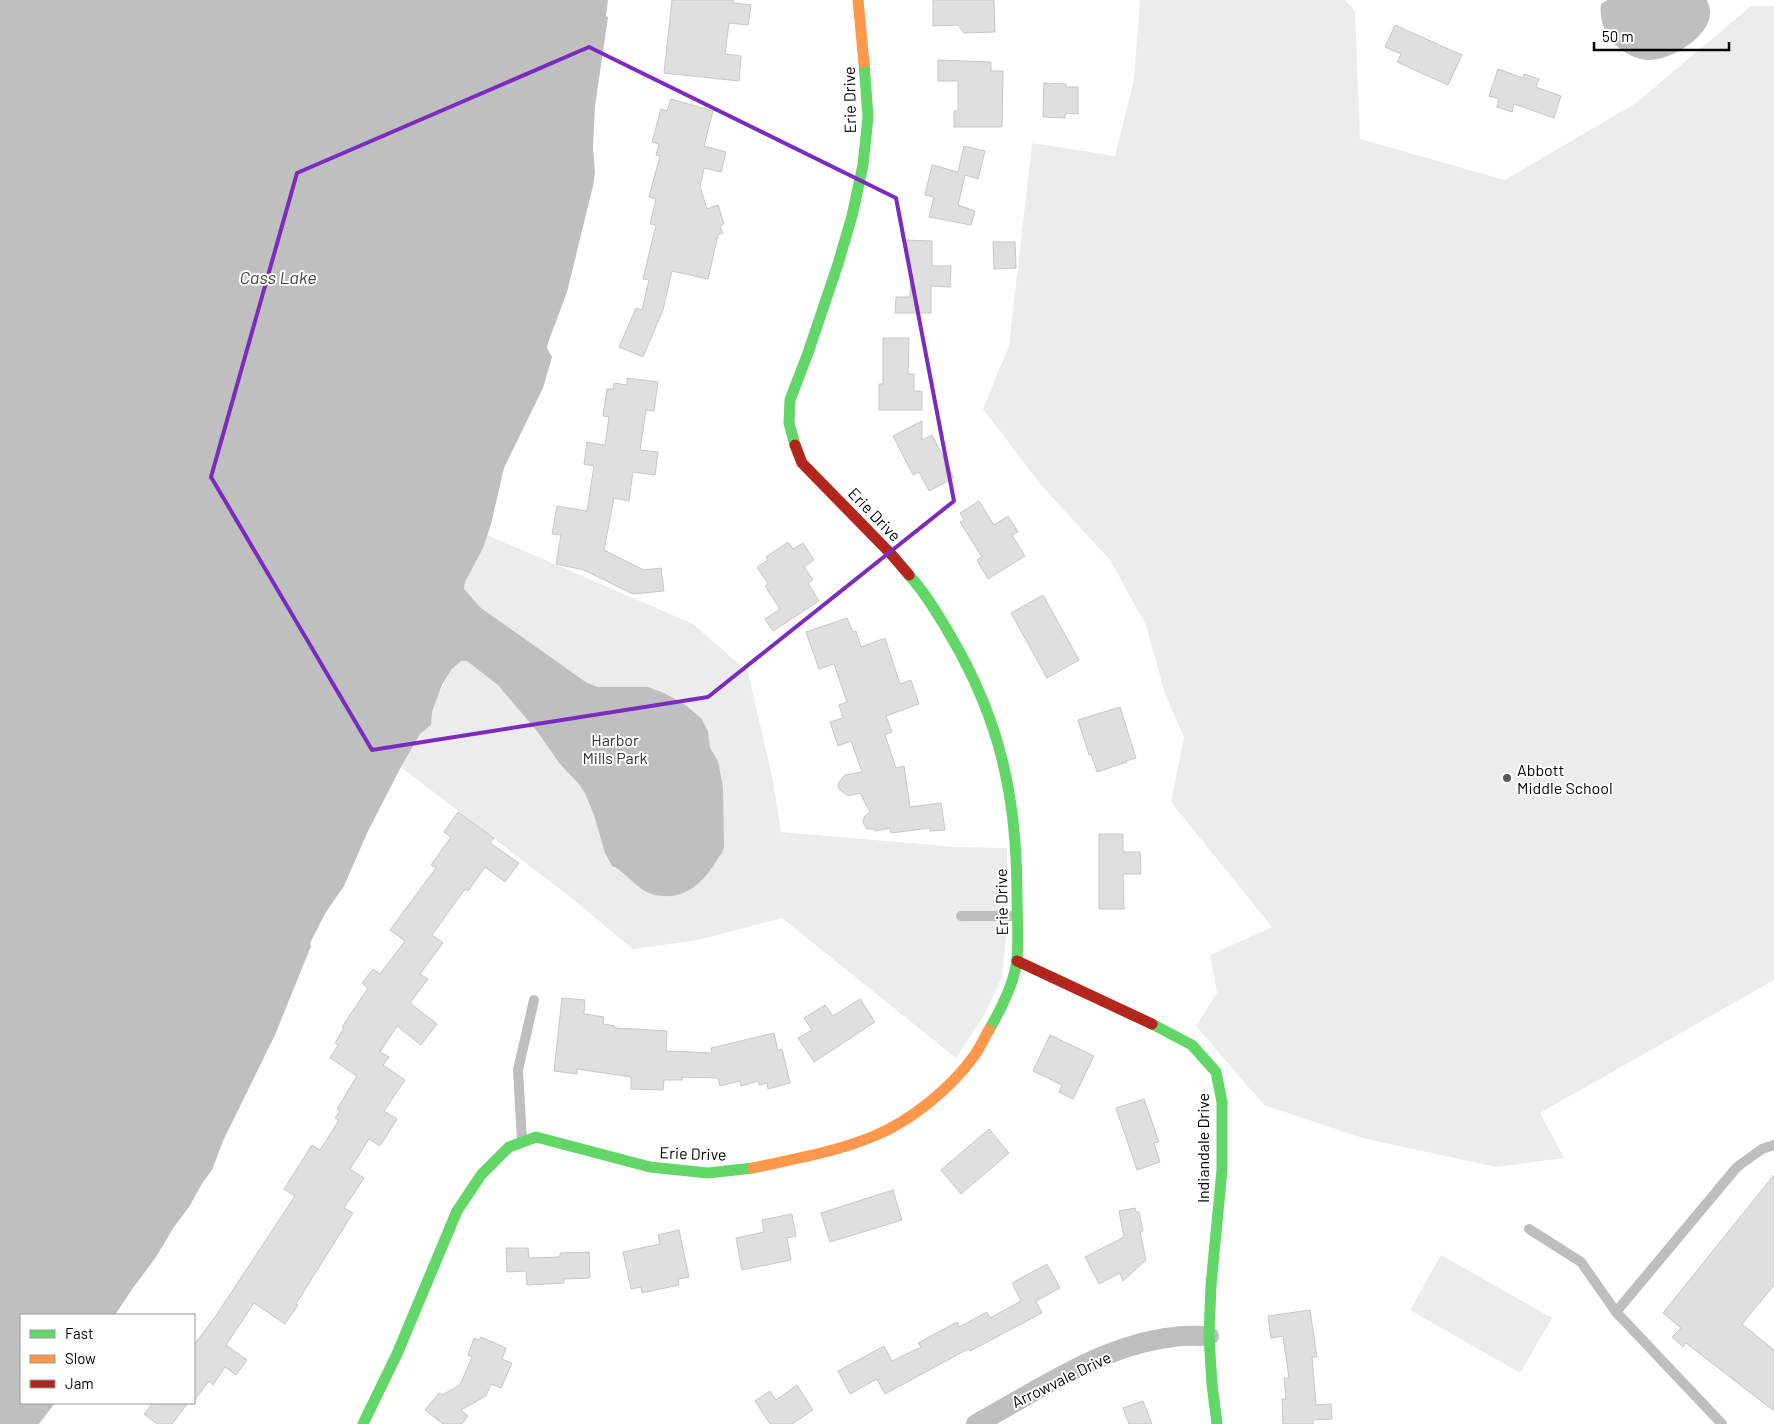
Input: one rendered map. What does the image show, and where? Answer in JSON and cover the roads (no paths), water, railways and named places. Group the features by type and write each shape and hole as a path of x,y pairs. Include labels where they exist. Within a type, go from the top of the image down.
{"street":[{"name":"Erie Drive","path":"363,1424 397,1354 457,1210 481,1175 509,1147 536,1137 650,1167 708,1173 750,1169 845,1146 874,1136 902,1121 941,1093 974,1056 995,1020 1010,986 1017,961 1017,855 1010,794 1000,747 981,695 963,657 915,582 891,554 802,463 792,439 789,422 790,400 838,264 852,216 863,165 868,117 858,0"},
{"name":"Indiandale Drive","path":"1017,961 1141,1018 1192,1045 1216,1072 1222,1102 1222,1170 1211,1285 1209,1336 1212,1386 1217,1424"},
{"name":"Arrowvale Drive","path":"976,1424 1040,1387 1095,1360 1136,1345 1174,1337 1209,1336"}],"lane":[{"path":"961,916 1018,916"},
{"path":"522,1142 518,1070 534,1000"},
{"path":"1616,1312 1737,1167 1762,1149 1774,1145"},
{"path":"1529,1230 1581,1262 1616,1312 1722,1424"}],"water":[{"name":"Cass Lake","path":"0,0 608,0 606,16 608,17 595,106 593,147 595,172 593,186 567,292 548,343 547,348 552,357 543,388 504,468 491,524 483,548 465,582 464,589 481,608 587,683 598,687 648,687 684,704 701,718 708,731 710,748 718,761 723,787 724,847 722,852 705,877 681,894 660,896 649,893 639,887 612,866 605,853 594,815 585,793 578,783 560,764 537,731 498,685 467,661 461,661 452,669 442,685 432,712 431,725 420,734 401,767 368,831 344,886 326,912 310,943 311,946 275,1035 223,1141 212,1170 156,1257 116,1314 20,1314 20,1404 54,1404 39,1424 0,1424"},
{"path":"1607,0 1707,0 1710,10 1709,20 1697,38 1678,52 1648,60 1629,54 1613,42 1603,24 1601,14 1601,4"}],"place":[{"name":"Abbott Middle School","path":"1507,778"}],"park label":[{"name":"Harbor Mills Park","path":"615,748"}]}
